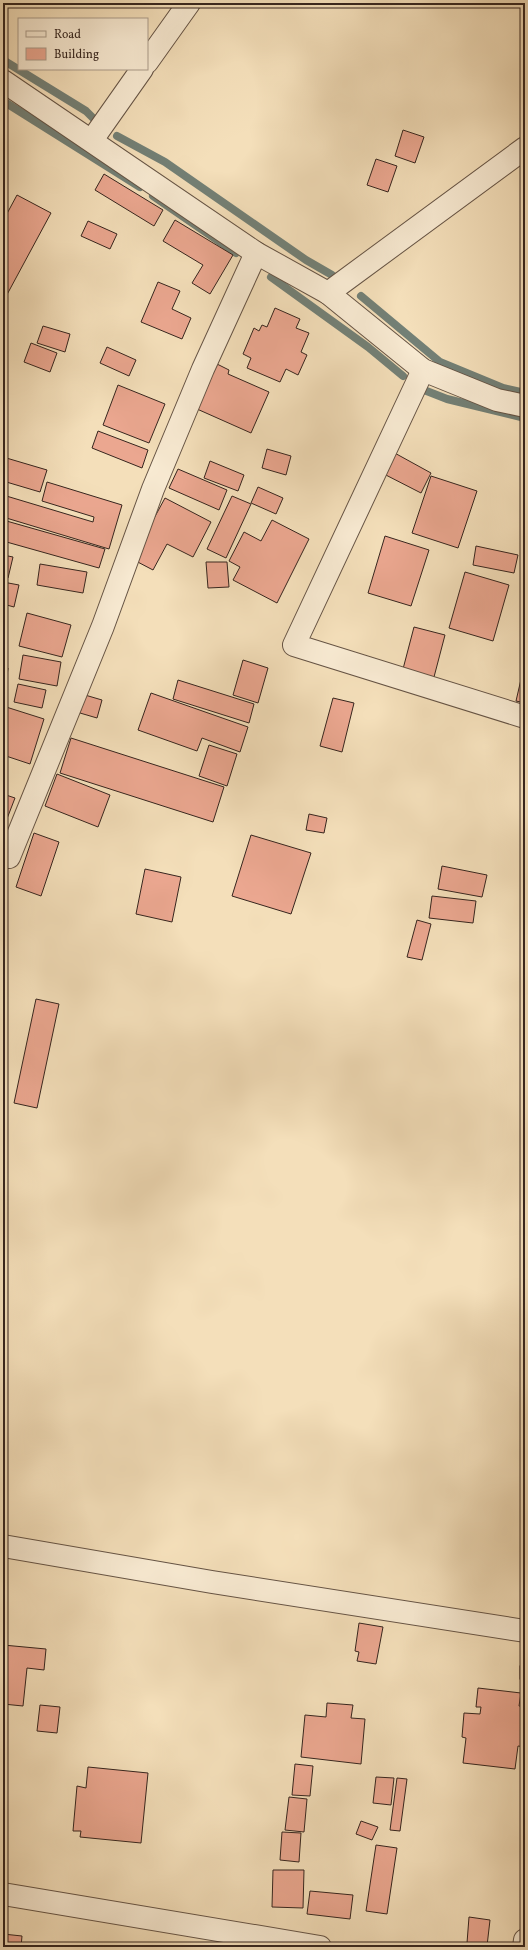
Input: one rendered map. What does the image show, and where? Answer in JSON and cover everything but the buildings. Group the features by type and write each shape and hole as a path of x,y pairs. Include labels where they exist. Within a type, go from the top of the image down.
{"street":[{"path":"148,61 189,3"},
{"path":"92,140 141,70"},
{"path":"3,81 92,140 256,253 328,293 423,370 497,400 525,406"},
{"path":"328,293 525,148"},
{"path":"9,857 103,626 156,482 203,369 256,253"},
{"path":"423,370 294,646 525,717"},
{"path":"3,1546 220,1583 525,1631"},
{"path":"3,1894 320,1947"},
{"path":"524,1947 525,1940"}],"waterway":[{"path":"3,60 18,69"},
{"path":"19,70 86,111 95,120"},
{"path":"3,101 140,187"},
{"path":"117,136 165,162 306,260 332,275"},
{"path":"153,196 236,253"},
{"path":"271,277 368,347 403,376"},
{"path":"361,296 440,362 503,388 525,393"},
{"path":"424,390 447,399 525,418"}]}
